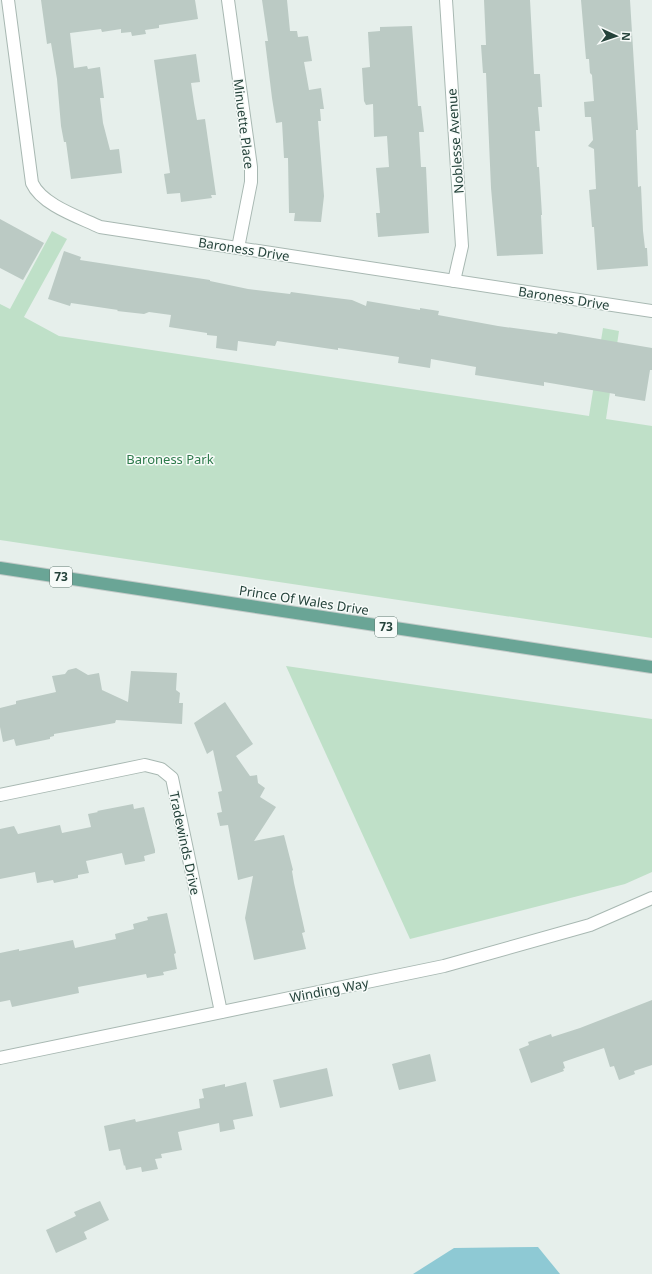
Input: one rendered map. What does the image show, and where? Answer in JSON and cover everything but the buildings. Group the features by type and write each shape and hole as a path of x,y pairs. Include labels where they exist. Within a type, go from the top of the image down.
{"main road":[{"name":"Prince Of Wales Drive","path":"0,568 652,666"}],"street":[{"name":"Baroness Drive","path":"8,0 32,183 36,191 46,201 100,227 652,311"},
{"name":"Minuette Place","path":"228,0 251,167 251,182 238,248"},
{"name":"Noblesse Avenue","path":"446,0 462,246 454,281"},
{"name":"Tradewinds Drive","path":"0,795 145,765 161,769 172,778 221,1012"},
{"name":"Winding Way","path":"0,1058 444,966 590,925 652,898"}],"green space":[{"name":"Baroness Park","path":"52,231 67,239 24,317 59,336 589,416 603,328 619,331 606,419 652,426 652,638 0,540 0,304 10,309"},
{"path":"286,666 652,719 652,872 625,884 410,939"}],"water":[{"path":"538,1247 560,1274 413,1274 454,1248"}]}
